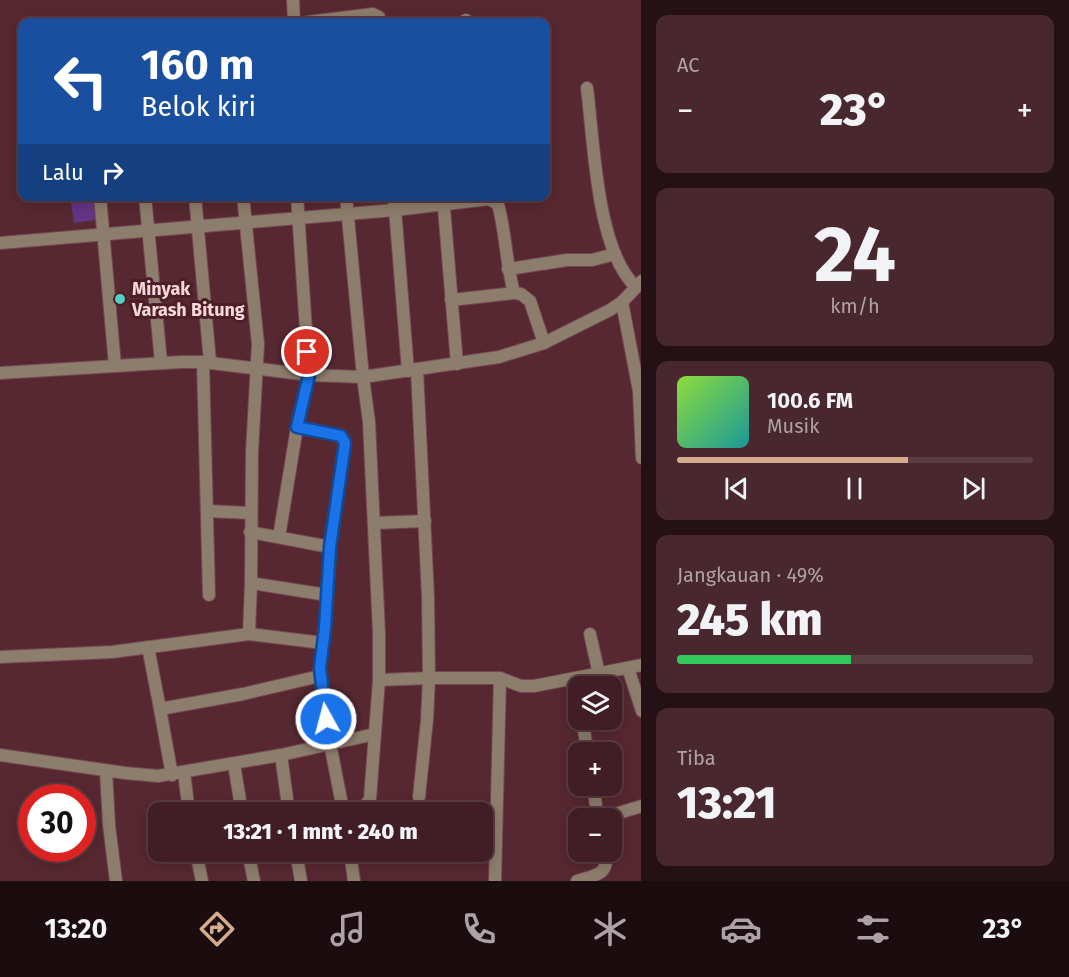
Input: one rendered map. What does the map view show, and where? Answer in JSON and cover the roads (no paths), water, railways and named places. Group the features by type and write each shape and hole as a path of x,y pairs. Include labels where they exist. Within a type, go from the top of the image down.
{"street":[{"path":"293,0 294,18"},
{"path":"350,18 373,14 380,18"},
{"path":"0,373 58,371 161,362 207,362 309,375 363,377 499,357 544,343 597,318 622,302 639,284 627,279 615,254 597,183 587,88"},
{"path":"100,201 114,366"},
{"path":"146,201 161,362"},
{"path":"196,201 207,362 209,595"},
{"path":"243,201 257,330 250,513 249,633"},
{"path":"279,537 297,427 309,375 297,201"},
{"path":"347,201 369,422 375,523 379,680 368,802"},
{"path":"394,201 413,371 425,521 429,678 419,797"},
{"path":"0,243 395,210 443,201 457,364"},
{"path":"493,201 498,204 514,293"},
{"path":"508,269 559,261 592,260 615,254"},
{"path":"451,300 521,294 530,301 544,343"},
{"path":"622,302 639,391 641,436"},
{"path":"297,427 341,436 344,439 330,547 320,676 341,802"},
{"path":"207,511 250,513"},
{"path":"375,523 425,521"},
{"path":"250,532 330,547"},
{"path":"251,583 327,595"},
{"path":"0,657 112,652 249,633 323,643"},
{"path":"590,634 599,674"},
{"path":"148,647 160,709 186,802"},
{"path":"591,676 641,666"},
{"path":"628,668 641,708"},
{"path":"160,709 243,694 320,676"},
{"path":"379,680 500,678 526,687 568,681"},
{"path":"490,802 500,678"},
{"path":"0,755 140,775 178,773 281,755 375,734"},
{"path":"281,755 287,802"},
{"path":"234,764 240,802"},
{"path":"106,771 109,825 116,881"},
{"path":"622,812 641,806"},
{"path":"493,859 495,881"},
{"path":"198,862 202,881"},
{"path":"250,862 254,881"},
{"path":"298,862 302,881"},
{"path":"351,862 354,881"},
{"path":"577,881 604,870 607,862"}],"place":[{"name":"Minyak Varash Bitung","path":"120,299"}]}
